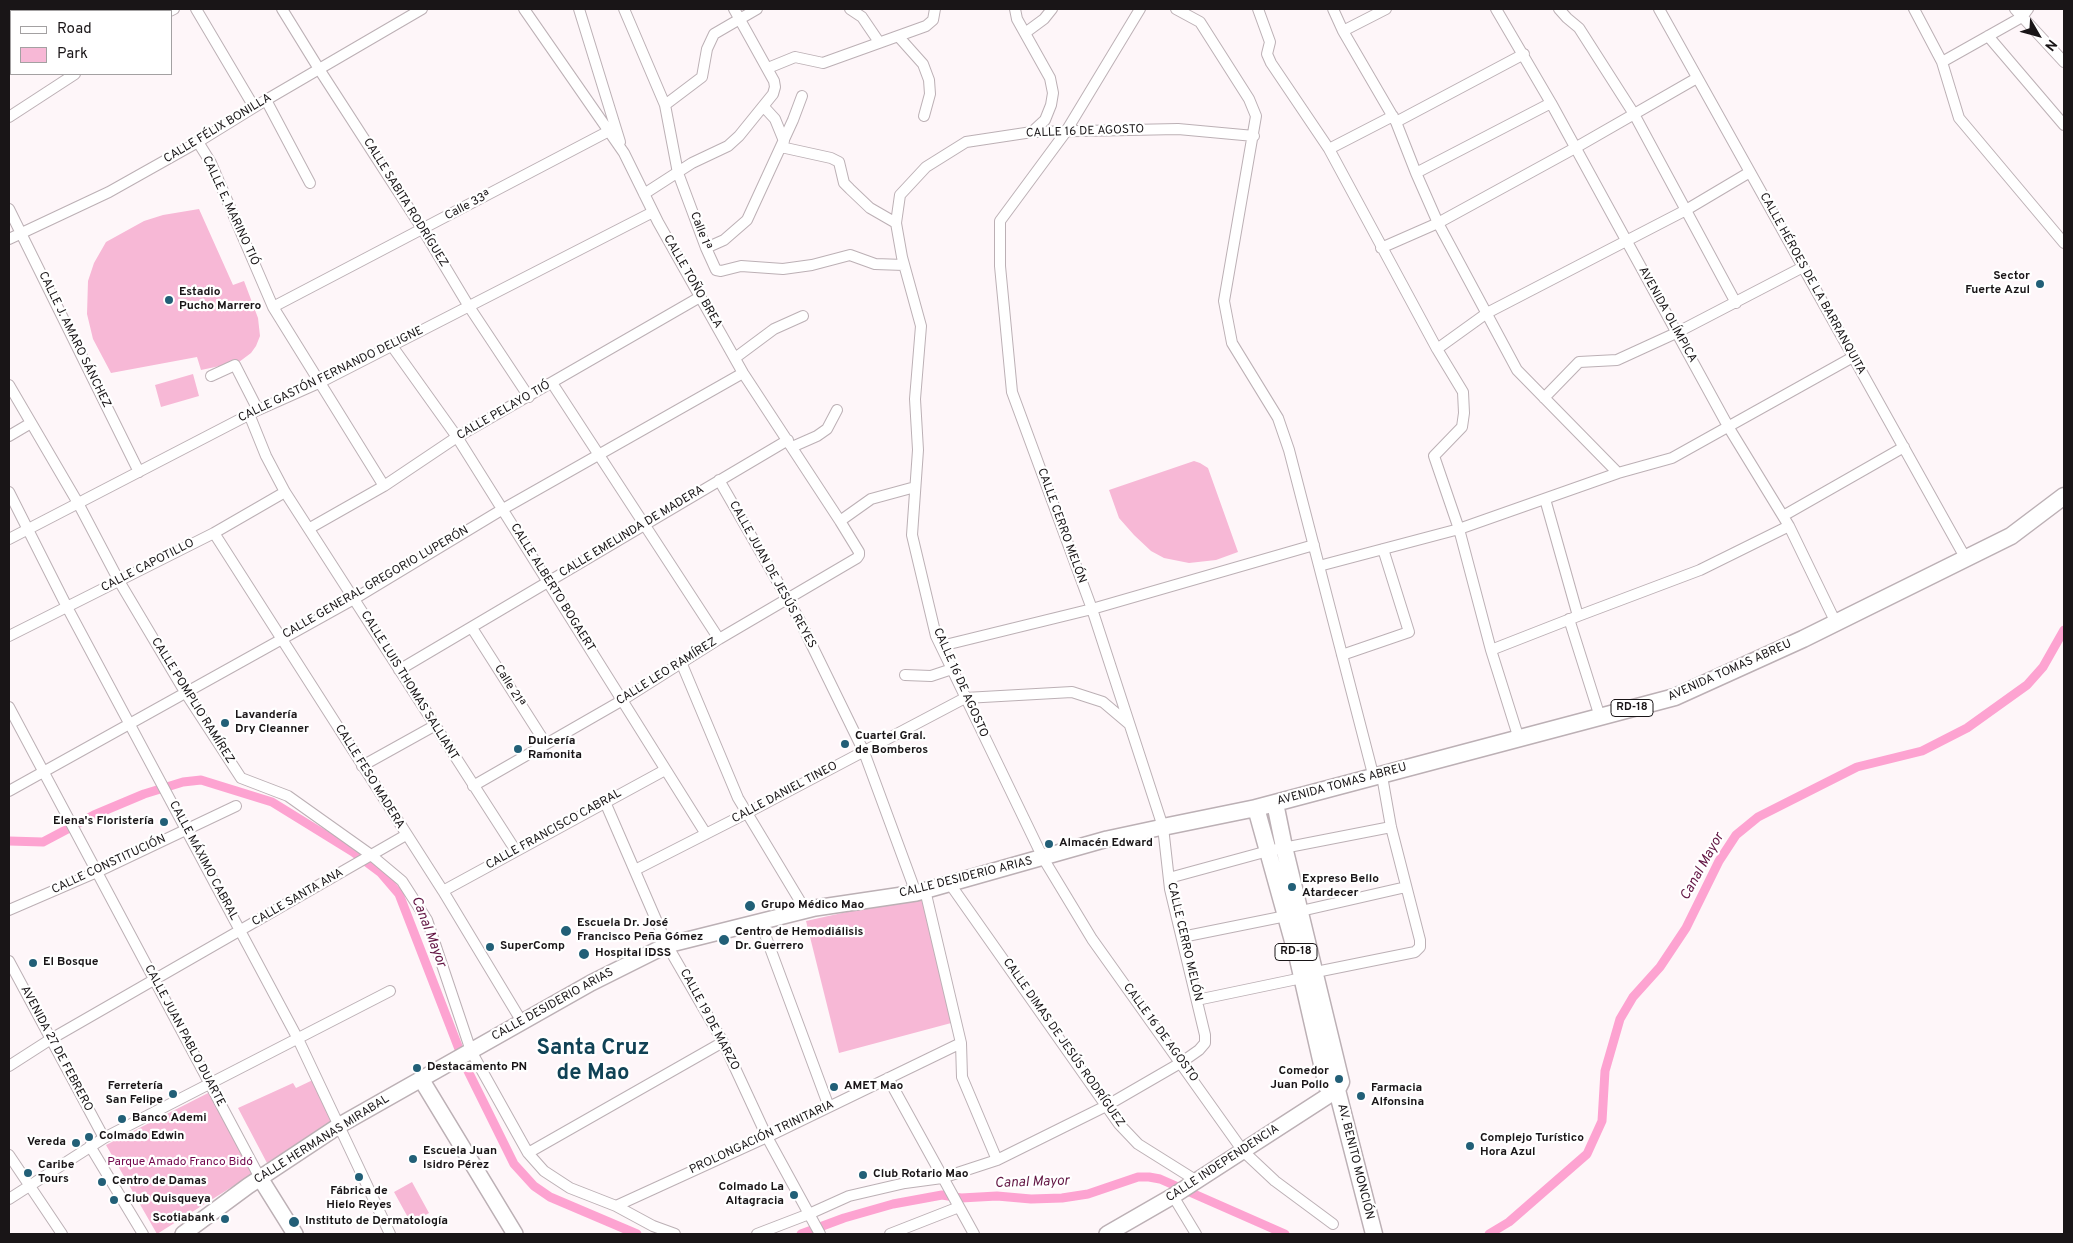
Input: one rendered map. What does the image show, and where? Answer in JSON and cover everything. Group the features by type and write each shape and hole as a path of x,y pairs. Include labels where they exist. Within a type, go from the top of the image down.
{"main road":[{"name":"AVENIDA TOMAS ABREU","path":"1163,827 1256,808 1675,697 1836,623 2011,536 2064,496"},
{"name":"AV. BENITO MONCIÓN","path":"1275,803 1294,914 1309,975 1341,1082 1337,1090 1374,1234"},
{"name":"AV. BENITO MONCIÓN","path":"1256,808 1268,851 1294,914"},
{"name":"CALLE DESIDERIO ARIAS","path":"464,1054 591,983 667,945 806,911 921,892 1107,839 1163,827"},
{"name":"CALLE HERMANAS MIRABAL","path":"183,1234 260,1178 340,1125 464,1054"},
{"path":"421,1079 515,1234"},
{"name":"CALLE INDEPENDENCIA","path":"1108,1234 1175,1196 1337,1090"},
{"name":"CALLE JUAN PABLO DUARTE","path":"260,1178 295,1234"}],"street":[{"path":"196,9 254,107"},
{"name":"CALLE SABITA RODRÍGUEZ","path":"282,9 423,230 468,305 529,397"},
{"name":"CALLE FÉLIX BONILLA","path":"9,238 109,192 198,142 254,107 422,9"},
{"name":"CALLE TOÑO BREA","path":"524,9 624,153 653,212 743,372 840,521 859,556"},
{"path":"579,9 624,153"},
{"name":"Calle 1ª","path":"624,9 665,105 678,173 715,268 721,271 733,266 783,269 812,265 850,254 875,264 904,265"},
{"path":"644,194 692,163 728,146 773,94 775,87 768,68 734,9"},
{"path":"665,105 702,77 707,49 714,34 756,9"},
{"path":"850,9 862,17 879,42"},
{"path":"768,68 795,57 823,63 931,24 935,16 935,9"},
{"path":"1015,9 1017,19 1050,78 1053,93 1045,120 1032,132"},
{"path":"1026,33 1044,20 1052,9"},
{"name":"CALLE CERRO MELÓN","path":"1140,9 1065,133 1000,221 1000,266 1012,392 1092,609 1163,827 1170,890 1205,1035 1205,1043 1199,1050 1182,1062"},
{"path":"1176,9 1200,22 1249,99 1256,116 1224,301 1232,343 1278,418 1289,450 1342,655 1378,777 1420,940 1420,947 1415,952 1197,1000"},
{"path":"1258,9 1270,42 1267,54 1271,63 1329,149 1437,349 1463,392 1464,413 1462,427 1434,456 1459,529 1491,650 1519,739"},
{"path":"1333,9 1343,31 1394,119 1438,223 1517,370 1618,474"},
{"path":"1343,31 1386,9"},
{"name":"AVENIDA OLÍMPICA","path":"1496,9 1524,54 1729,428 1783,516 1836,623"},
{"path":"1559,9 1579,28 1634,114 1736,302"},
{"name":"CALLE HÉROES DE LA BARRANQUITA","path":"1659,9 1966,559"},
{"path":"1914,9 1942,62 1959,118 2064,243"},
{"path":"1942,62 1988,36 2022,11 2064,62"},
{"path":"898,36 923,64 929,80 930,94 924,116"},
{"path":"1988,36 2064,125"},
{"path":"1329,149 1524,54"},
{"path":"9,117 73,75"},
{"path":"1382,248 1438,223 1698,78"},
{"path":"706,248 724,240 747,220 802,96"},
{"path":"266,100 310,183"},
{"path":"1416,173 1551,103"},
{"path":"764,106 775,119 782,144"},
{"name":"CALLE 16 DE AGOSTO","path":"1254,136 1178,129 1065,133 1032,132 966,142 926,166 900,195 896,223 904,265 921,326 915,399 918,450 912,535 936,636 1043,858 1092,939 1182,1062 1243,1151 1275,1181 1333,1224"},
{"name":"Calle 33ª","path":"273,306 423,230 609,131"},
{"name":"CALLE E. MARINO TIÓ","path":"198,142 210,163 273,306 384,486"},
{"path":"782,144 839,162 844,183 870,208 896,223"},
{"path":"1437,349 1487,313 1686,210 1750,172"},
{"name":"CALLE J. AMARO SÁNCHEZ","path":"9,209 139,472"},
{"name":"CALLE GASTÓN FERNANDO DELIGNE","path":"9,539 254,412 392,346 468,305 653,212"},
{"path":"1544,398 1579,362 1616,360 1676,333 1803,267"},
{"name":"CALLE PELAYO TIÓ","path":"310,528 384,486 457,437 700,297"},
{"path":"735,358 774,329 803,316"},
{"name":"CALLE ALBERTO BOGAERT","path":"392,346 457,437 706,834"},
{"path":"1319,566 1459,529 1618,474 1672,458 1729,428 1853,357"},
{"name":"CALLE LUIS THOMAS SALLIANT","path":"211,376 235,365 254,412 266,456 285,492 310,528 434,726 516,851"},
{"name":"CALLE GENERAL GREGORIO LUPERÓN","path":"9,791 354,599 503,509 743,372"},
{"path":"552,383 718,639"},
{"name":"CALLE POMPLIO RAMÍREZ","path":"9,384 78,503 119,581 185,692 241,778 288,796 402,881 427,920 464,1054 528,1153 544,1171 570,1188 616,1206 652,1226 675,1234"},
{"name":"CALLE EMELINDA DE MADERA","path":"399,670 719,480 790,443 817,436 827,429 837,410"},
{"path":"9,436 32,423"},
{"path":"1783,516 1904,447"},
{"name":"CALLE JUAN DE JESÚS REYES","path":"719,480 799,619 864,752 921,892 961,1043 962,1077 997,1160"},
{"path":"840,521 871,498 915,487"},
{"name":"CALLE MÁXIMO CABRAL","path":"9,492 67,607 298,1039 390,1234"},
{"name":"CALLE CAPOTILLO","path":"9,636 214,533 285,492"},
{"path":"1545,499 1600,717"},
{"path":"1491,650 1700,570 1788,526"},
{"name":"CALLE FESO MADERA","path":"214,533 443,891 522,1022"},
{"path":"941,646 1092,609 1314,545"},
{"path":"1342,655 1409,632 1383,549"},
{"name":"CALLE LEO RAMÍREZ","path":"473,786 621,701 718,639 859,556"},
{"name":"Calle 21ª","path":"472,628 546,744"},
{"path":"681,662 738,798 806,911"},
{"path":"905,675 931,676 952,669"},
{"name":"CALLE DANIEL TINEO","path":"635,870 965,698 1072,692 1104,702 1129,724"},
{"path":"9,707 42,774"},
{"path":"362,766 434,726"},
{"name":"CALLE FRANCISCO CABRAL","path":"443,891 665,770"},
{"name":"CALLE JUAN PABLO DUARTE","path":"42,774 97,872 260,1178"},
{"name":"CALLE 19 DE MARZO","path":"605,802 667,945 722,1042 768,1137 820,1234"},
{"name":"CALLE CONSTITUCIÓN","path":"9,910 97,872 236,806"},
{"path":"1169,878 1284,847 1391,827"},
{"name":"CALLE SANTA ANA","path":"9,1066 51,1039 406,835"},
{"name":"CALLE DIMAS DE JESÚS RODRÍGUEZ","path":"950,884 1119,1124 1138,1144 1195,1182"},
{"path":"1182,936 1294,914 1406,887"},
{"path":"760,921 829,1107"},
{"name":"AVENIDA 27 DE FEBRERO","path":"9,961 104,1138"},
{"path":"9,1199 104,1138 390,991"},
{"path":"528,1153 722,1042"},
{"name":"PROLONGACIÓN TRINITARIA","path":"616,1206 768,1137 961,1043"},
{"path":"756,1234 811,1219 849,1196 905,1183 945,1183 997,1160 1106,1106 1182,1062"},
{"path":"888,1078 974,1234"},
{"path":"90,1146 143,1234"},
{"path":"9,1155 62,1234"},
{"path":"1175,1196 1196,1234"},
{"path":"890,1234 958,1206"}],"green space":[{"name":"Estadio Pucho Marrero","path":"199,209 233,285 244,281 258,318 260,336 256,346 251,353 239,362 201,370 197,357 111,373 93,339 87,314 88,281 94,263 106,242 144,221 163,215"},
{"path":"193,374 199,396 161,407 155,385"},
{"path":"1194,461 1208,468 1238,552 1216,560 1189,563 1164,558 1151,551 1119,518 1109,490"},
{"path":"923,895 955,1022 839,1053 806,921"},
{"path":"317,1078 337,1120 267,1163 238,1108 293,1083 296,1088"},
{"name":"Parque Amado Franco Bidó","path":"212,1091 254,1173 157,1234 106,1145"},
{"path":"412,1182 429,1213 411,1223 394,1192"}],"waterway":[{"name":"Canal Mayor","path":"1489,1234 1509,1222 1587,1154 1602,1121 1605,1071 1620,1019 1633,997 1660,967 1686,928 1719,861 1736,835 1758,817 1857,767 1922,751 1967,728 2027,685 2043,667 2064,630"},
{"name":"Canal Mayor","path":"9,841 43,842 94,815 144,794 183,782 201,780 272,802 353,852 381,873 399,894 466,1067 514,1164 534,1186 550,1197 637,1234"},
{"name":"Canal Mayor","path":"801,1234 844,1218 893,1204 942,1195 961,1198 997,1196 1031,1199 1062,1198 1088,1194 1138,1177 1160,1179 1285,1234"}],"place":[{"name":"Sector Fuerte Azul","path":"2040,284"},
{"name":"Estadio Pucho Marrero","path":"169,300"},
{"name":"Lavandería Dry Cleanner","path":"225,723"},
{"name":"Cuartel Gral. de Bomberos","path":"845,744"},
{"name":"Dulcería Ramonita","path":"518,749"},
{"name":"Elena's Floristería","path":"164,822"},
{"name":"Almacén Edward","path":"1049,844"},
{"name":"Expreso Bello Atardecer","path":"1292,887"},
{"name":"Grupo Médico Mao","path":"750,906"},
{"name":"Escuela Dr. José Francisco Peña Gómez","path":"566,931"},
{"name":"Centro de Hemodiálisis Dr. Guerrero","path":"724,940"},
{"name":"SuperComp","path":"490,947"},
{"name":"Hospital IDSS","path":"584,954"},
{"name":"El Bosque","path":"33,963"},
{"name":"Destacamento PN","path":"417,1068"},
{"name":"Comedor Juan Pollo","path":"1339,1079"},
{"name":"AMET Mao","path":"834,1087"},
{"name":"Ferretería San Felipe","path":"173,1094"},
{"name":"Farmacia Alfonsina","path":"1361,1096"},
{"name":"Banco Ademi","path":"122,1119"},
{"name":"Colmado Edwin","path":"89,1137"},
{"name":"Vereda","path":"76,1143"},
{"name":"Complejo Turístico Hora Azul","path":"1470,1146"},
{"name":"Escuela Juan Isidro Pérez","path":"413,1159"},
{"name":"Caribe Tours","path":"28,1173"},
{"name":"Club Rotario Mao","path":"863,1175"},
{"name":"Fábrica de Hielo Reyes","path":"359,1177"},
{"name":"Centro de Damas","path":"102,1182"},
{"name":"Colmado La Altagracia","path":"794,1195"},
{"name":"Club Quisqueya","path":"114,1200"},
{"name":"Scotiabank","path":"225,1219"},
{"name":"Instituto de Dermatología","path":"294,1222"}],"district":[{"name":"Santa Cruz de Mao","path":"593,1062"}]}
